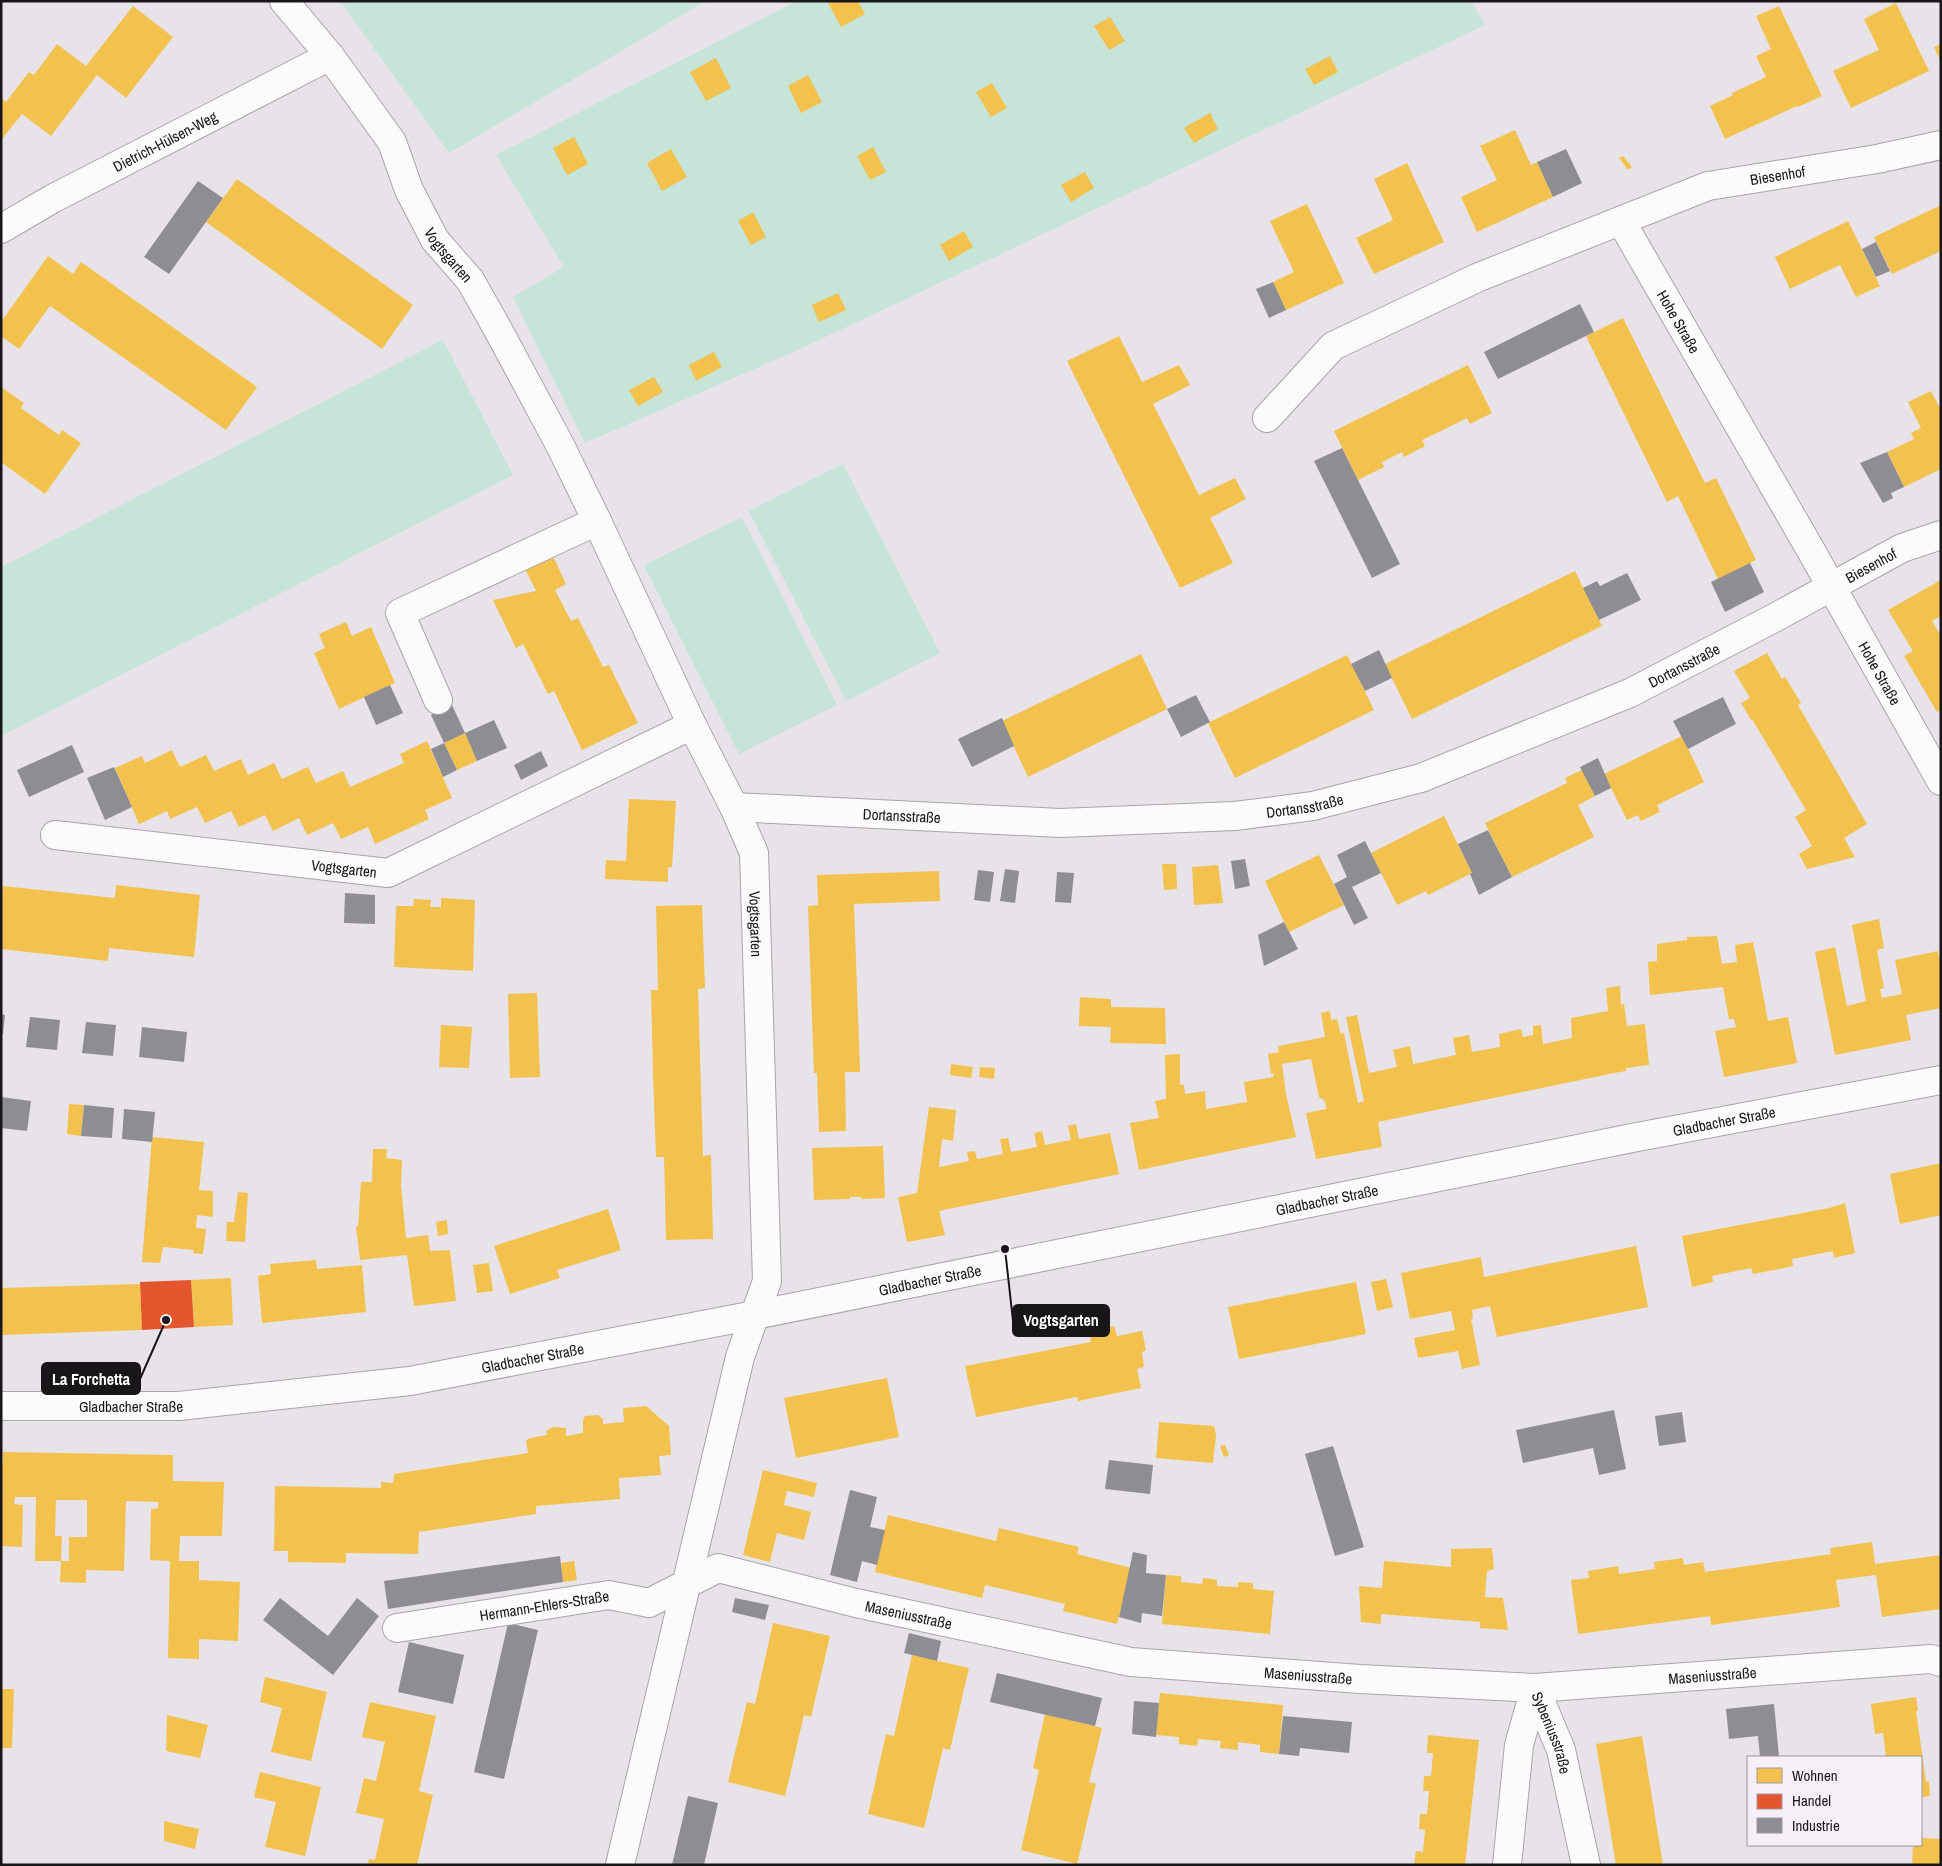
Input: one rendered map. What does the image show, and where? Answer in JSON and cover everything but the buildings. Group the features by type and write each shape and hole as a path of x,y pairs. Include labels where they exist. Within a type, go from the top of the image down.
{"street":[{"name":"Vogtsgarten","path":"284,1 330,56 392,142 409,190 435,240 470,280 560,445 692,725 734,807 754,853 767,1281 755,1315"},
{"name":"Dietrich-Hülsen-Weg","path":"1,229 52,199 330,56"},
{"name":"Biesenhof","path":"1621,221 1708,186 1877,159 1941,145"},
{"path":"1267,418 1333,346 1479,277 1621,221"},
{"name":"Hohe Straße","path":"1621,221 1941,781"},
{"path":"438,700 400,613 597,521"},
{"name":"Biesenhof","path":"1830,587 1902,548 1941,536"},
{"name":"Dortansstraße","path":"734,807 1060,823 1235,816 1313,806 1422,778 1630,693 1776,618 1830,587"},
{"name":"Vogtsgarten","path":"55,835 388,873 692,725"},
{"name":"Gladbacher Straße","path":"1,1406 179,1406 410,1381 755,1315 1632,1138 1941,1080"},
{"path":"620,1865 740,1357 755,1315"},
{"name":"Maseniusstraße","path":"687,1584 718,1568 856,1603 1131,1662 1360,1679 1536,1688 1931,1659 1941,1662"},
{"name":"Hermann-Ehlers-Straße","path":"397,1628 609,1595 649,1603 687,1584"},
{"name":"Sybeniusstraße","path":"1507,1865 1519,1745 1536,1688"},
{"name":"Sybeniusstraße","path":"1536,1688 1561,1750 1586,1865"}],"green space":[{"path":"340,1 706,1 449,153"},
{"path":"797,1 1471,1 1485,25 800,349 585,443 513,297 564,267 496,155"},
{"path":"443,340 513,475 1,736 1,567"},
{"path":"843,464 940,653 846,701 749,511"},
{"path":"742,517 837,705 739,754 644,565"}],"place":[{"name":"Vogtsgarten","path":"1005,1249"},
{"name":"La Forchetta","path":"166,1320"}]}
